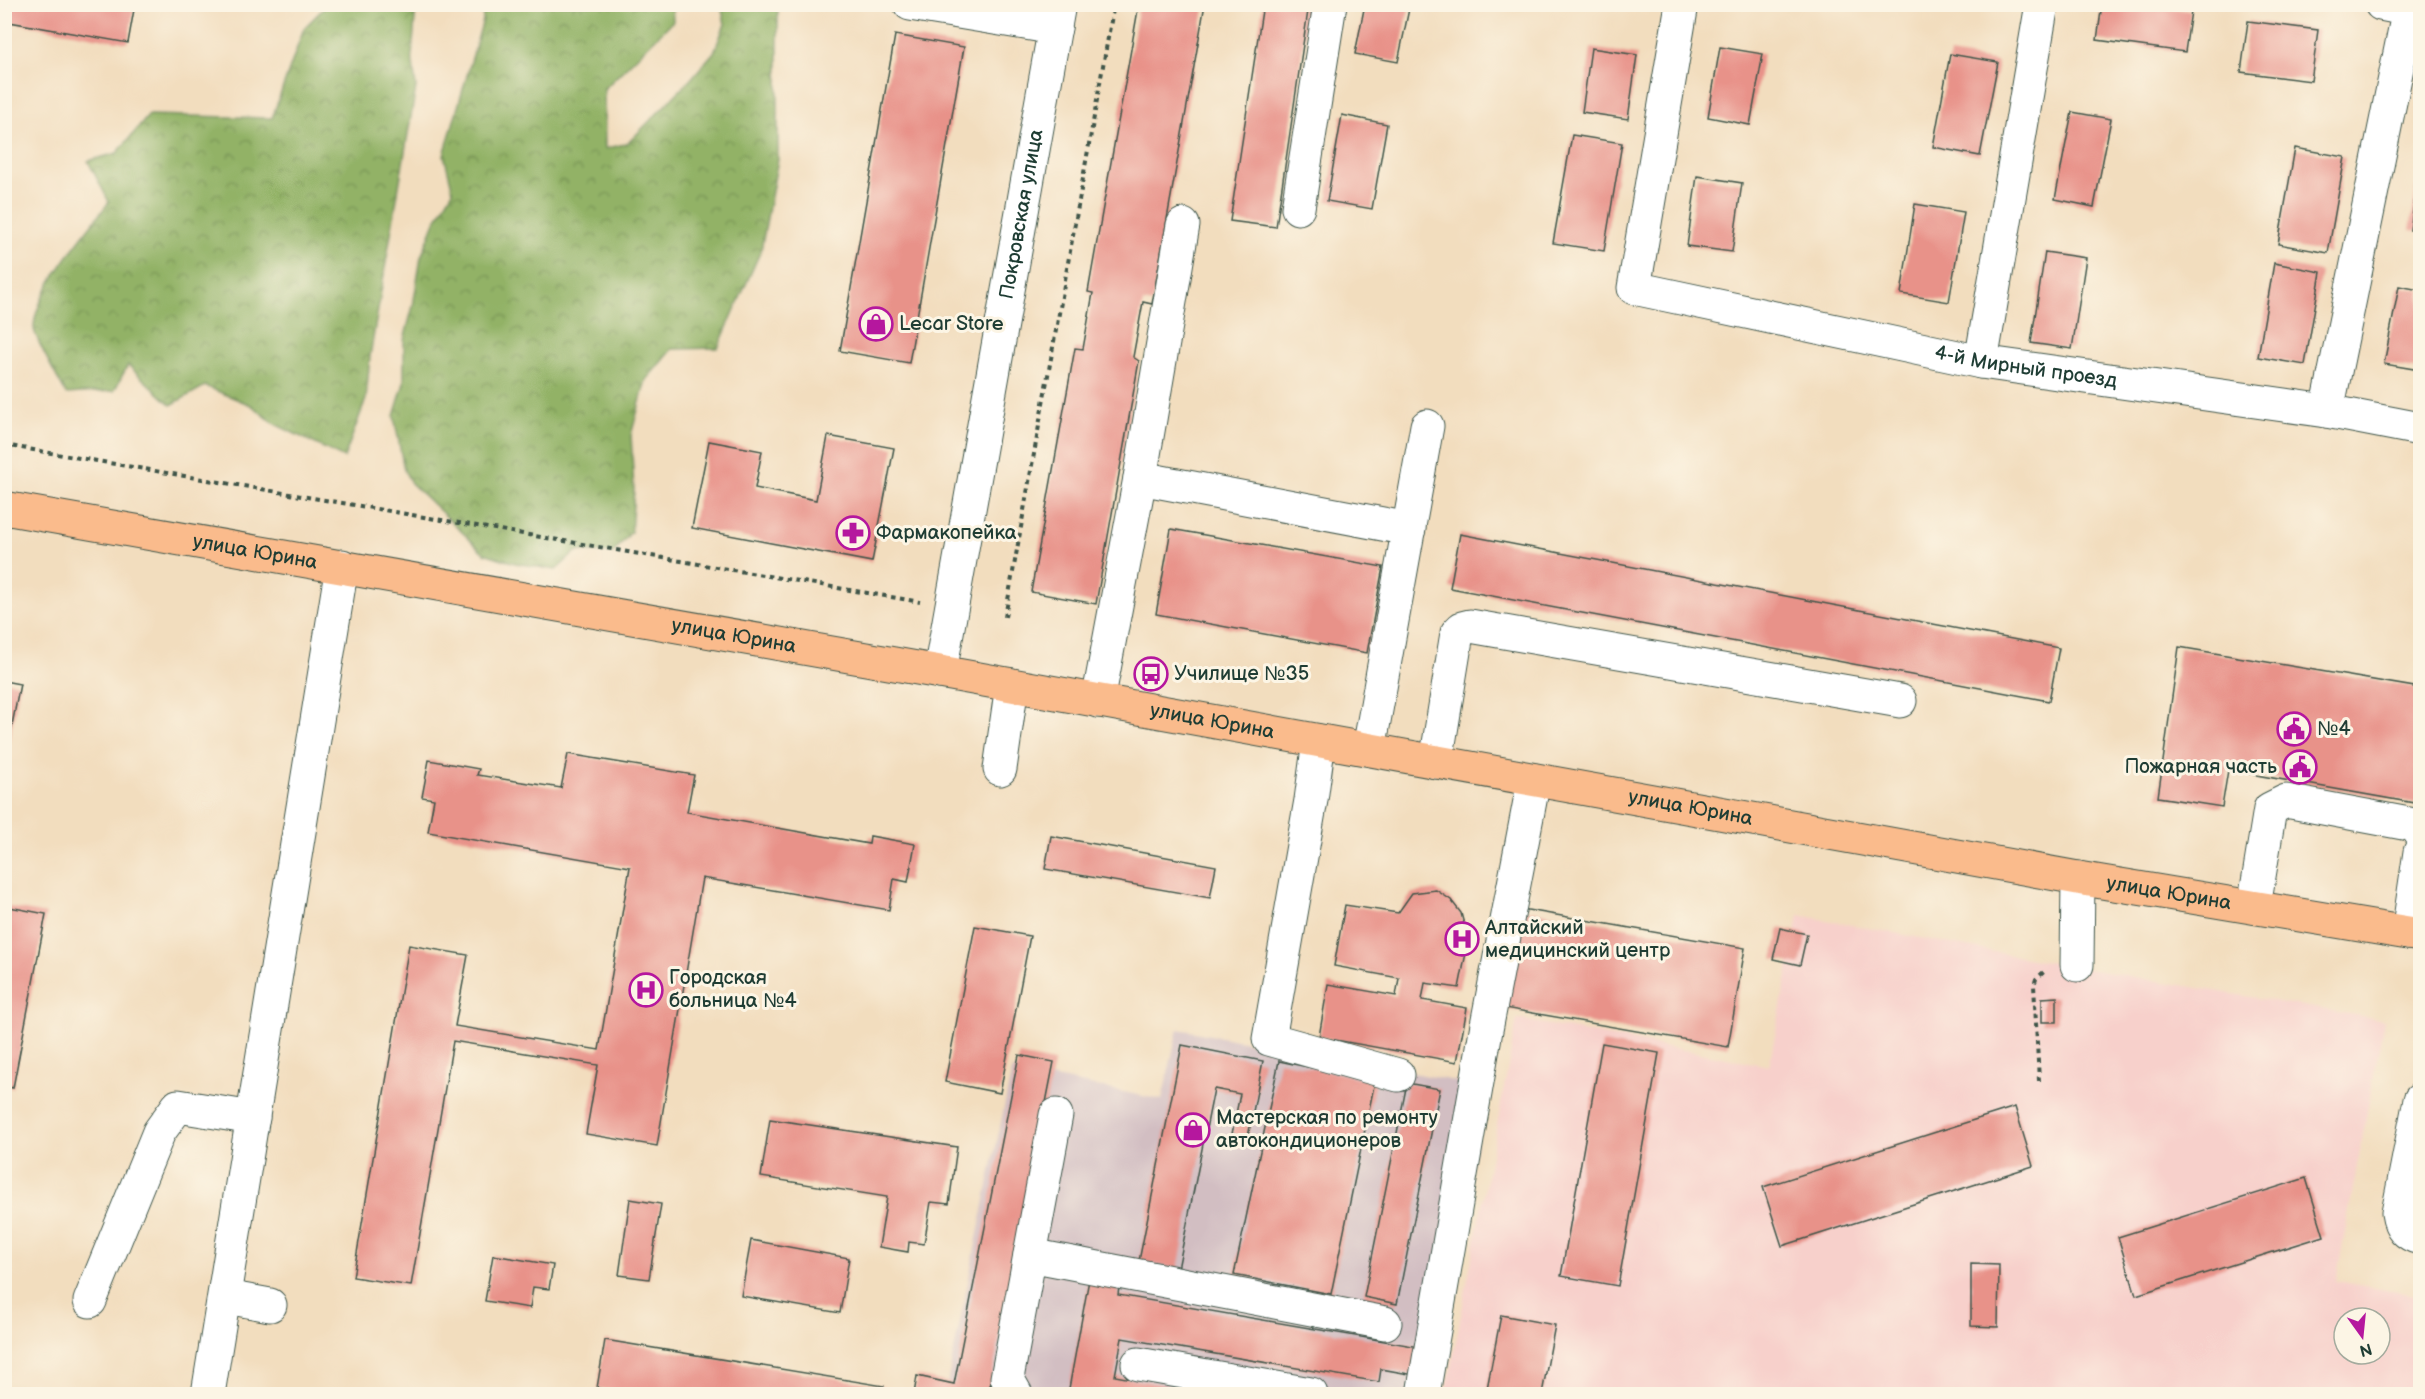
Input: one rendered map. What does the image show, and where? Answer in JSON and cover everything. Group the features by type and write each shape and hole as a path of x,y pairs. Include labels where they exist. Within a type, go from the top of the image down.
{"main road":[{"name":"улица Юрина","path":"4,508 940,672 2078,878 2414,934"}],"street":[{"path":"910,4 1057,16"},
{"path":"1298,208 1330,4"},
{"name":"4-й Мирный проезд","path":"1683,4 1634,288 1981,362 2327,411 2421,429"},
{"path":"1981,362 2042,4"},
{"path":"2327,411 2405,8"},
{"name":"Покровская улица","path":"940,672 1057,16"},
{"path":"1098,701 1140,478 1183,225"},
{"path":"1369,749 1427,426"},
{"path":"1140,478 1408,529"},
{"path":"208,1395 226,1297 342,566"},
{"path":"1436,762 1457,633 1462,628 1470,626 1900,701"},
{"path":"1000,769 1012,686"},
{"path":"1319,741 1311,800 1269,1039 1398,1075"},
{"path":"1423,1395 1485,1030 1534,780"},
{"path":"2254,907 2270,809 2286,801 2414,825 2421,834"},
{"path":"2414,934 2421,852"},
{"path":"2062,966 2078,878"},
{"path":"2421,1101 2398,1213 2403,1228 2410,1234 2421,1238"},
{"path":"90,1301 159,1132 178,1106 254,1118"},
{"path":"1016,1395 1007,1378 1056,1115"},
{"path":"1030,1254 1385,1323"},
{"path":"226,1297 270,1305"},
{"path":"1138,1364 1311,1395"}],"path":[{"path":"1005,617 1114,4"},
{"path":"4,445 951,607"},
{"path":"2038,1081 2034,985 2036,979 2062,966"}],"shaded area":[{"path":"1799,915 2047,962 2384,1020 2336,1281 2420,1296 2420,1394 1446,1394 1517,1019 1769,1066"},
{"path":"1178,1029 1487,1087 1430,1394 945,1394 1012,1069 1162,1100"}],"green space":[{"path":"327,5 416,5 412,56 416,87 370,356 366,399 344,458 275,424 251,405 205,386 171,405 128,365 114,391 66,394 34,328 36,313 52,280 109,202 88,161 117,153 149,115 272,118 304,28"},
{"path":"482,5 672,5 673,21 604,89 605,149 628,143 714,52 725,24 721,5 778,5 778,159 761,250 718,348 672,349 646,380 631,435 634,490 631,532 613,553 577,551 556,570 515,563 484,553 411,483 404,470 394,416 404,383 404,340 413,306 421,257 435,222 453,191 444,155 483,20"}],"building":[{"path":"4,4 135,4 128,43 4,21"},
{"path":"1139,4 1205,4 1152,304 1143,302 1133,357 1139,361 1096,604 1031,592 1075,348 1083,349 1093,293 1088,292"},
{"path":"1263,4 1309,4 1276,227 1230,221"},
{"path":"1365,4 1410,4 1398,62 1355,54"},
{"path":"2102,4 2146,4 2191,11 2185,52 2097,40"},
{"path":"2248,21 2318,30 2311,81 2241,72"},
{"path":"895,35 964,47 909,363 840,351"},
{"path":"1720,47 1763,54 1750,125 1708,117"},
{"path":"1591,48 1637,55 1628,119 1582,112"},
{"path":"1950,54 1998,62 1980,156 1933,147"},
{"path":"2072,112 2111,119 2094,207 2055,199"},
{"path":"1342,115 1387,124 1372,209 1327,201"},
{"path":"1572,135 1622,143 1604,251 1553,243"},
{"path":"2295,148 2345,157 2328,253 2278,244"},
{"path":"2420,174 2420,231 2410,230"},
{"path":"1697,176 1742,183 1732,252 1687,246"},
{"path":"1915,204 1964,212 1949,302 1901,294"},
{"path":"2045,252 2086,258 2072,349 2031,343"},
{"path":"2274,263 2321,272 2305,365 2258,357"},
{"path":"2399,286 2420,290 2420,370 2384,364"},
{"path":"828,436 894,448 872,562 692,528 709,441 762,451 755,488 816,500"},
{"path":"1171,529 1383,567 1367,653 1156,614"},
{"path":"1460,534 2059,648 2049,701 1450,588"},
{"name":"№4","path":"2179,647 2420,688 2420,804 2228,770 2222,807 2158,797"},
{"path":"4,681 20,684 7,751 4,750"},
{"name":"Городская больница №4","path":"568,754 694,775 687,812 869,844 870,836 915,844 908,882 894,879 889,910 702,878 657,1146 586,1134 598,1065 453,1041 411,1286 353,1277 409,945 468,955 455,1026 599,1050 630,867 428,832 434,799 422,797 429,760 479,769 477,775 561,788"},
{"path":"1051,836 1216,866 1210,898 1045,869"},
{"path":"1436,890 1451,900 1461,913 1466,932 1470,933 1459,988 1425,983 1422,1000 1467,1008 1457,1062 1319,1037 1328,984 1396,996 1399,978 1334,966 1345,905 1398,913 1412,893"},
{"path":"4,906 46,914 13,1088 4,1086"},
{"path":"1522,909 1745,948 1728,1047 1504,1008"},
{"path":"975,926 1030,936 1000,1093 945,1082"},
{"path":"1780,928 1807,934 1800,965 1773,959"},
{"path":"2057,997 2057,1022 2042,1022 2042,998"},
{"path":"1602,1043 1659,1053 1618,1286 1561,1276"},
{"path":"1182,1045 1263,1061 1248,1137 1232,1134 1240,1094 1214,1089 1178,1269 1139,1261"},
{"path":"1019,1055 1054,1062 989,1391 1002,1394 914,1394 917,1376 954,1384"},
{"path":"1279,1061 1375,1081 1331,1294 1234,1275"},
{"path":"1407,1083 1440,1089 1397,1304 1364,1297"},
{"path":"2015,1107 2033,1166 1782,1246 1763,1187"},
{"path":"770,1119 957,1147 949,1204 931,1202 924,1244 909,1242 908,1252 879,1247 887,1197 761,1177"},
{"path":"2306,1178 2324,1236 2136,1295 2118,1237"},
{"path":"630,1199 661,1204 649,1279 619,1275"},
{"path":"751,1240 849,1258 840,1313 741,1296"},
{"path":"493,1255 553,1265 549,1289 533,1287 530,1308 485,1301"},
{"path":"1971,1264 1999,1265 1998,1327 1971,1326"},
{"path":"1090,1274 1120,1279 1118,1295 1419,1347 1414,1375 1381,1369 1379,1382 1122,1338 1115,1376 1213,1394 1068,1394"},
{"path":"1501,1315 1555,1325 1542,1394 1486,1394"},
{"path":"605,1340 884,1386 883,1394 634,1394 597,1388"}],"place":[{"name":"Lecar Store","path":"876,324"},
{"name":"Фармакопейка","path":"853,533"},
{"name":"Училище №35","path":"1151,674"},
{"name":"№4","path":"2294,729"},
{"name":"Пожарная часть","path":"2300,767"},
{"name":"Алтайский медицинский центр","path":"1462,939"},
{"name":"Городская больница №4","path":"646,990"},
{"name":"Мастерская по ремонту автокондиционеров","path":"1193,1130"}]}
